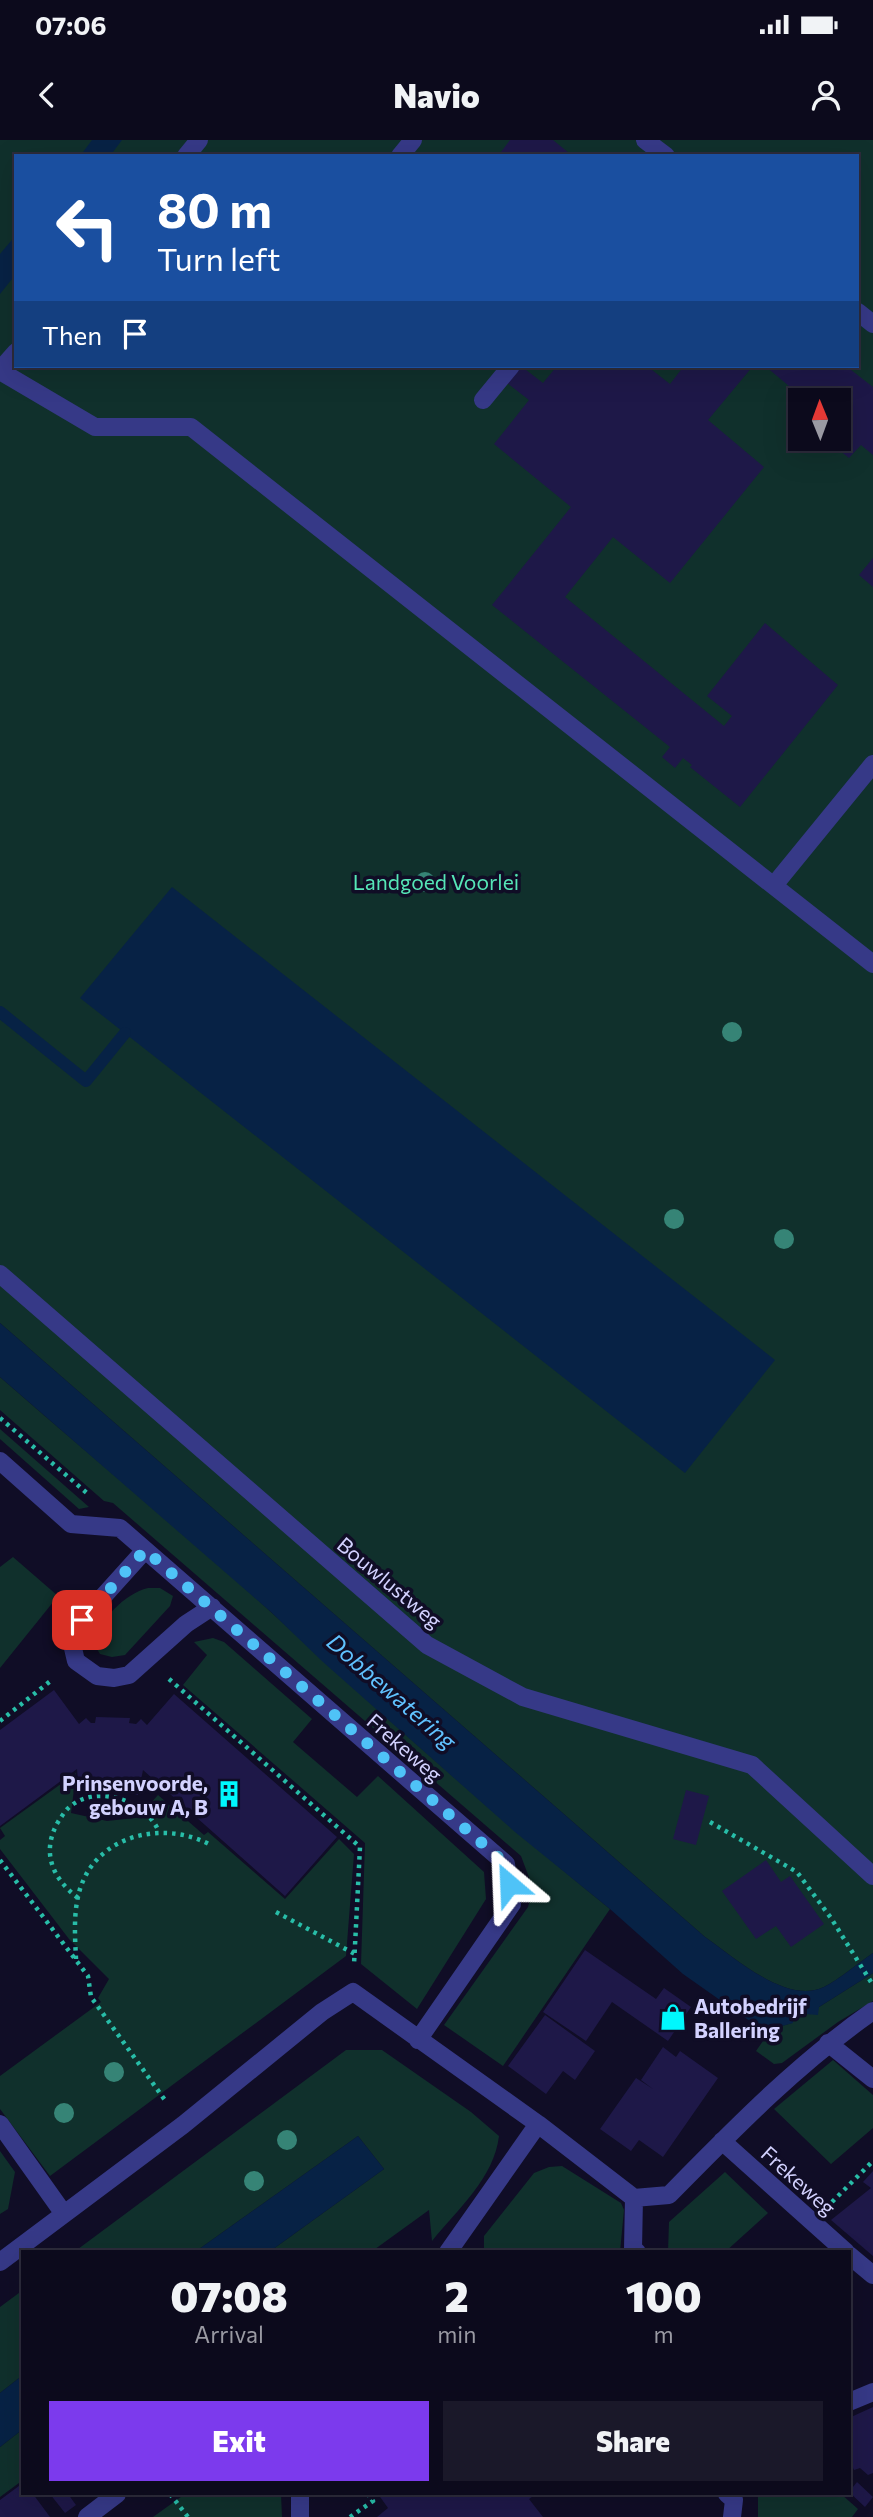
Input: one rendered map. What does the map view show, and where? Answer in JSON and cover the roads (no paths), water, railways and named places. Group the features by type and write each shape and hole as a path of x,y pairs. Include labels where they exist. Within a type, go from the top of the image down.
{"street":[{"path":"188,154 200,140"},
{"path":"402,154 413,140"},
{"path":"645,140 663,154"},
{"path":"859,313 873,324"},
{"path":"14,354 0,371 95,427 191,427 775,884 873,964"},
{"path":"483,400 509,368"},
{"path":"775,884 873,764"},
{"name":"Bouwlustweg","path":"0,1274 427,1645 523,1697 752,1765 873,1876"},
{"name":"Frekeweg","path":"0,1461 71,1524 120,1528 506,1864 512,1903 418,2040"},
{"path":"145,1550 82,1620 72,1644 76,1661 97,1676 114,1678 130,1675 186,1624 212,1607"},
{"path":"0,2262 183,2125 321,2012 353,1992 538,2124 634,2198 669,2195 755,2108 828,2043 873,2011"},
{"path":"828,2043 873,2079"},
{"path":"0,2124 64,2214"},
{"path":"449,2250 538,2124"},
{"name":"Frekeweg","path":"722,2141 844,2250"},
{"path":"634,2198 634,2250"},
{"name":"Frekeweg","path":"851,2256 873,2275"},
{"path":"851,2401 873,2392"},
{"path":"87,2517 116,2495"},
{"path":"300,2495 300,2517"},
{"path":"728,2495 734,2500 732,2517"}],"water":[{"path":"92,140 122,140 112,154 82,154"},
{"path":"14,237 14,276 0,294 0,254"},
{"path":"172,887 775,1360 685,1473 80,998"},
{"name":"Dobbewatering","path":"0,1323 705,1937 761,1976 793,1990 809,1991 824,1987 873,1953 873,1973 819,2007 818,2015 793,2013 793,2023 764,2031 683,1974 610,1909 515,1832 323,1662 271,1612 0,1377"},
{"path":"358,2136 384,2169 272,2250 198,2250"},
{"path":"21,2377 21,2431 0,2447 0,2393"}],"waterway":[{"path":"0,1012 86,1081 125,1033"}],"place":[{"name":"Prinsenvoorde, gebouw A, B","path":"229,1794"},
{"name":"Autobedrijf Ballering","path":"673,2017"}],"park label":[{"name":"Landgoed Voorlei","path":"436,881"}]}
